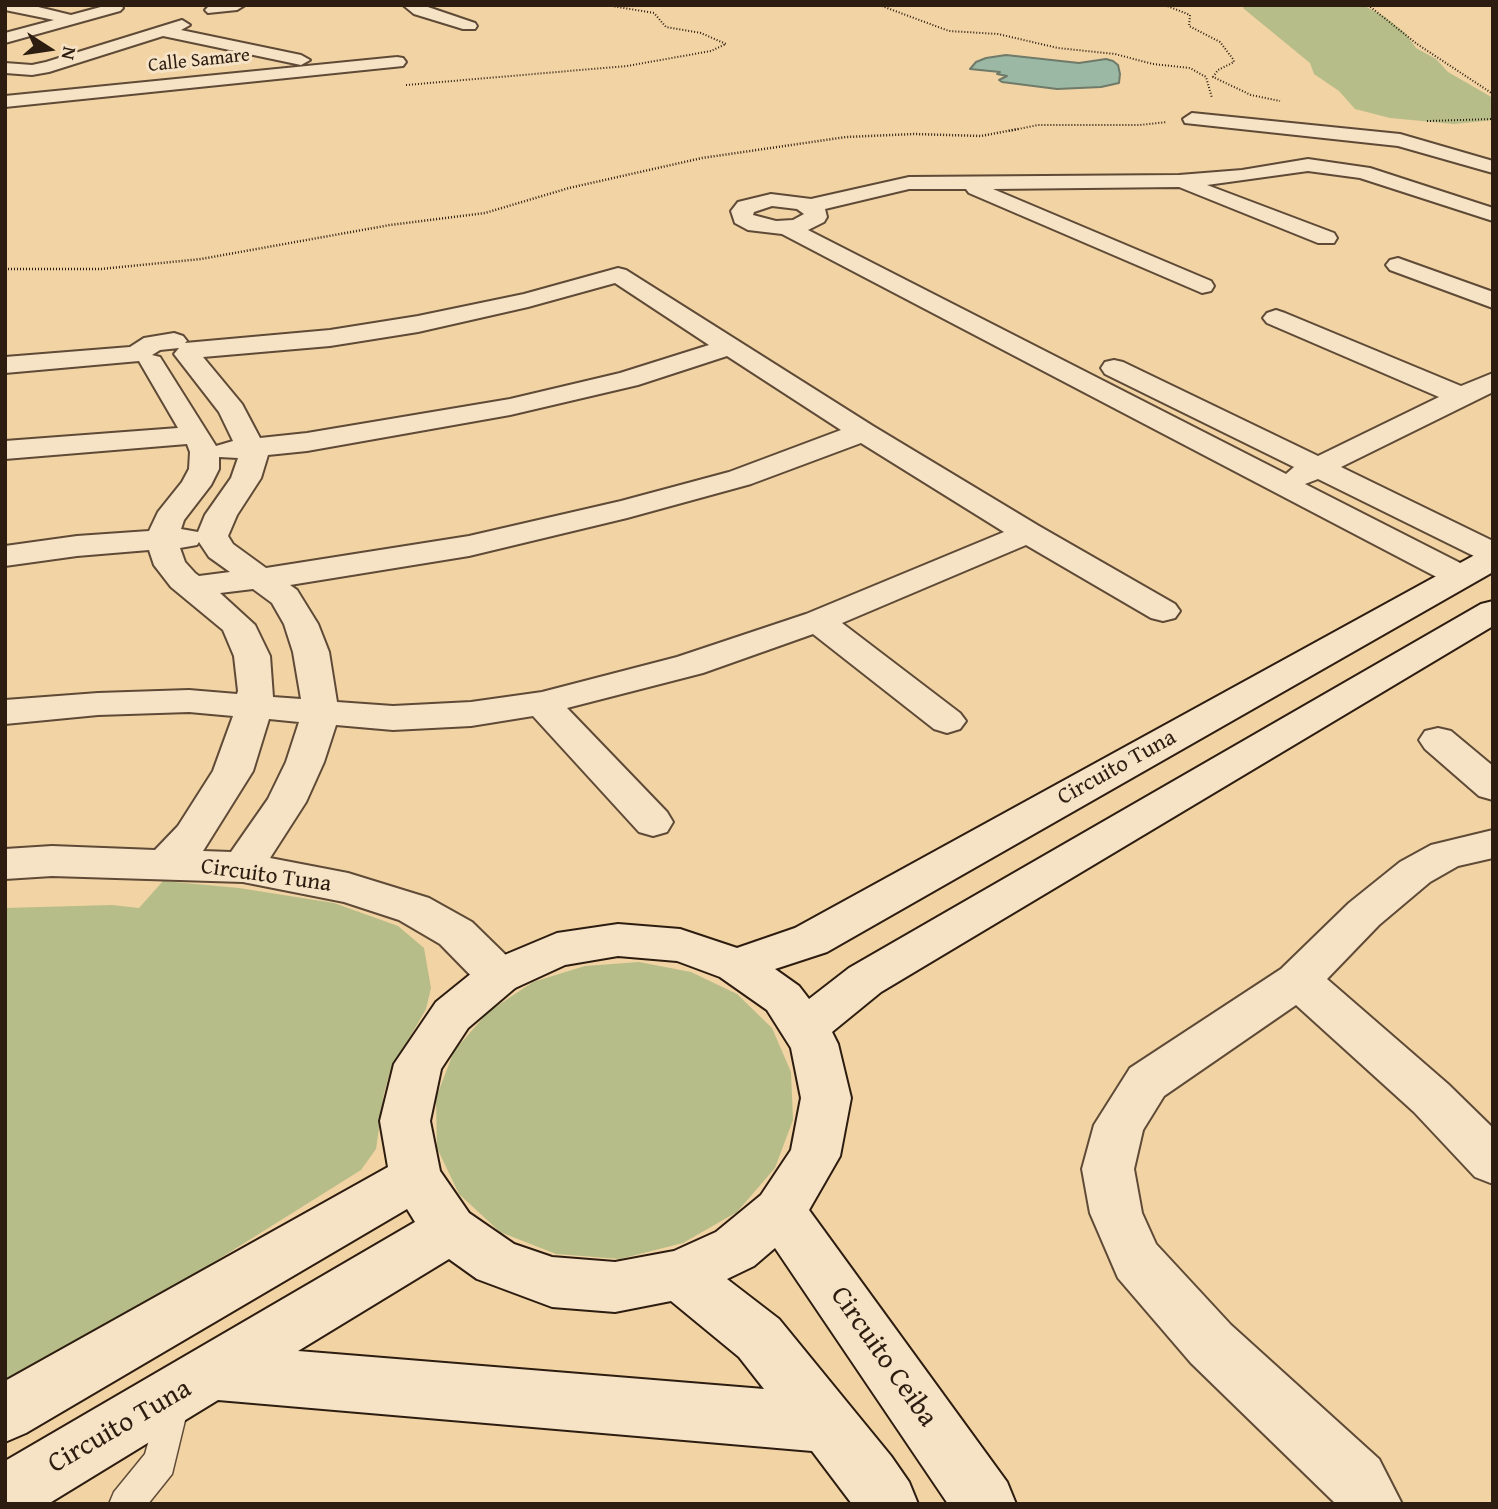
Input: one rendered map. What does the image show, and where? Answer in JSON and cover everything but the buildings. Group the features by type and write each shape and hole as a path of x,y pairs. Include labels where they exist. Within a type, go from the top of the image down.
{"street":[{"path":"5,5 74,19"},
{"path":"213,10 237,5"},
{"path":"411,5 420,11 469,26"},
{"path":"5,38 115,8"},
{"path":"5,68 42,69 182,25"},
{"path":"165,32 334,68"},
{"path":"76,59 112,67"},
{"name":"Calle Samare","path":"5,102 397,62"},
{"path":"5,85 27,70"},
{"path":"136,72 185,83"},
{"path":"1192,119 1400,139 1493,166"},
{"path":"803,218 909,183 1179,181 1242,176 1308,165 1336,166 1373,175 1493,215"},
{"path":"1179,181 1326,238"},
{"path":"960,183 1202,286"},
{"path":"803,218 1493,553"},
{"path":"803,218 1027,352 1367,528 1476,567"},
{"path":"1398,265 1493,301"},
{"path":"5,365 144,358 174,361 188,352 330,338 418,324 528,300 618,275 863,432 1028,533 1163,611"},
{"path":"1276,318 1461,396"},
{"path":"1027,352 1060,341"},
{"path":"5,450 201,443 251,449 403,428 510,407 628,379 730,347"},
{"path":"188,352 232,410 254,454 246,478 221,515 212,536 219,550 285,597 311,652 319,693 319,713 305,762 286,802 243,867"},
{"path":"144,358 201,443 204,469 196,485 169,519 161,540 170,565 238,625 252,656 256,691 249,728 233,771 193,836 167,863"},
{"path":"1282,484 1493,380"},
{"path":"192,587 469,546 627,509 740,478 863,432"},
{"path":"1367,528 1403,510"},
{"path":"5,712 98,704 189,701 406,718 471,715 542,703 690,666 818,621 1028,533"},
{"path":"5,556 212,536"},
{"name":"Circuito Tuna","path":"736,965 811,940 1476,567"},
{"path":"803,1029 865,980 1493,611"},
{"path":"818,621 947,721"},
{"path":"542,703 653,822"},
{"path":"1437,740 1493,787"},
{"path":"1371,1504 1357,1481 1211,1344 1137,1261 1116,1213 1108,1169 1119,1125 1147,1082 1297,981 1364,914 1415,872 1446,855 1493,844"},
{"name":"Circuito Tuna","path":"5,864 52,860 243,867 348,888 414,909 456,933 499,976"},
{"path":"618,940 680,945 736,965 782,998 814,1044 825,1098 815,1156 780,1211 735,1249 679,1275 615,1287 552,1283 496,1262 450,1230 415,1178 405,1121 418,1064 452,1015 499,976 556,950 618,940"},
{"path":"1297,981 1349,1023 1431,1098 1493,1162"},
{"path":"5,1413 415,1178"},
{"name":"Circuito Ceiba","path":"780,1211 985,1504"},
{"name":"Circuito Tuna","path":"5,1494 450,1230"},
{"path":"679,1275 759,1338 870,1477 887,1504"},
{"path":"195,1383 827,1423"}],"lane":[{"path":"127,1504 160,1462 195,1383"}],"path":[{"path":"879,5 949,31 999,34 1058,48 1115,54 1153,64 1190,68 1251,95 1285,102"},
{"path":"1165,5 1186,12 1190,15 1189,26 1192,29 1220,42 1228,51 1234,62 1218,70 1213,76"},
{"path":"1368,5 1417,44 1493,94"},
{"path":"5,269 101,269 201,259 390,225 485,213 569,188 702,158 846,137 914,134 981,136 1038,125 1140,125 1192,119 1214,103 1206,77"}],"green space":[{"path":"1245,5 1363,5 1385,17 1405,33 1416,48 1436,59 1448,72 1493,98 1493,120 1454,124 1390,118 1355,109 1339,91 1314,74 1310,63 1243,8"},
{"path":"163,881 239,888 334,903 398,926 424,948 431,988 426,1009 390,1072 384,1093 376,1149 361,1170 131,1314 5,1384 5,908 112,905 139,908"},
{"path":"639,962 691,972 737,994 772,1028 791,1072 793,1120 775,1168 737,1212 683,1243 620,1259 556,1254 500,1232 459,1194 437,1148 436,1098 454,1051 488,1012 533,982 585,966"}],"shaded area":[{"path":"1006,55 1079,63 1106,59 1118,65 1119,83 1101,87 1057,89 1002,82 999,80 1007,76 997,74 1000,72 970,69 976,62 986,58"}]}
